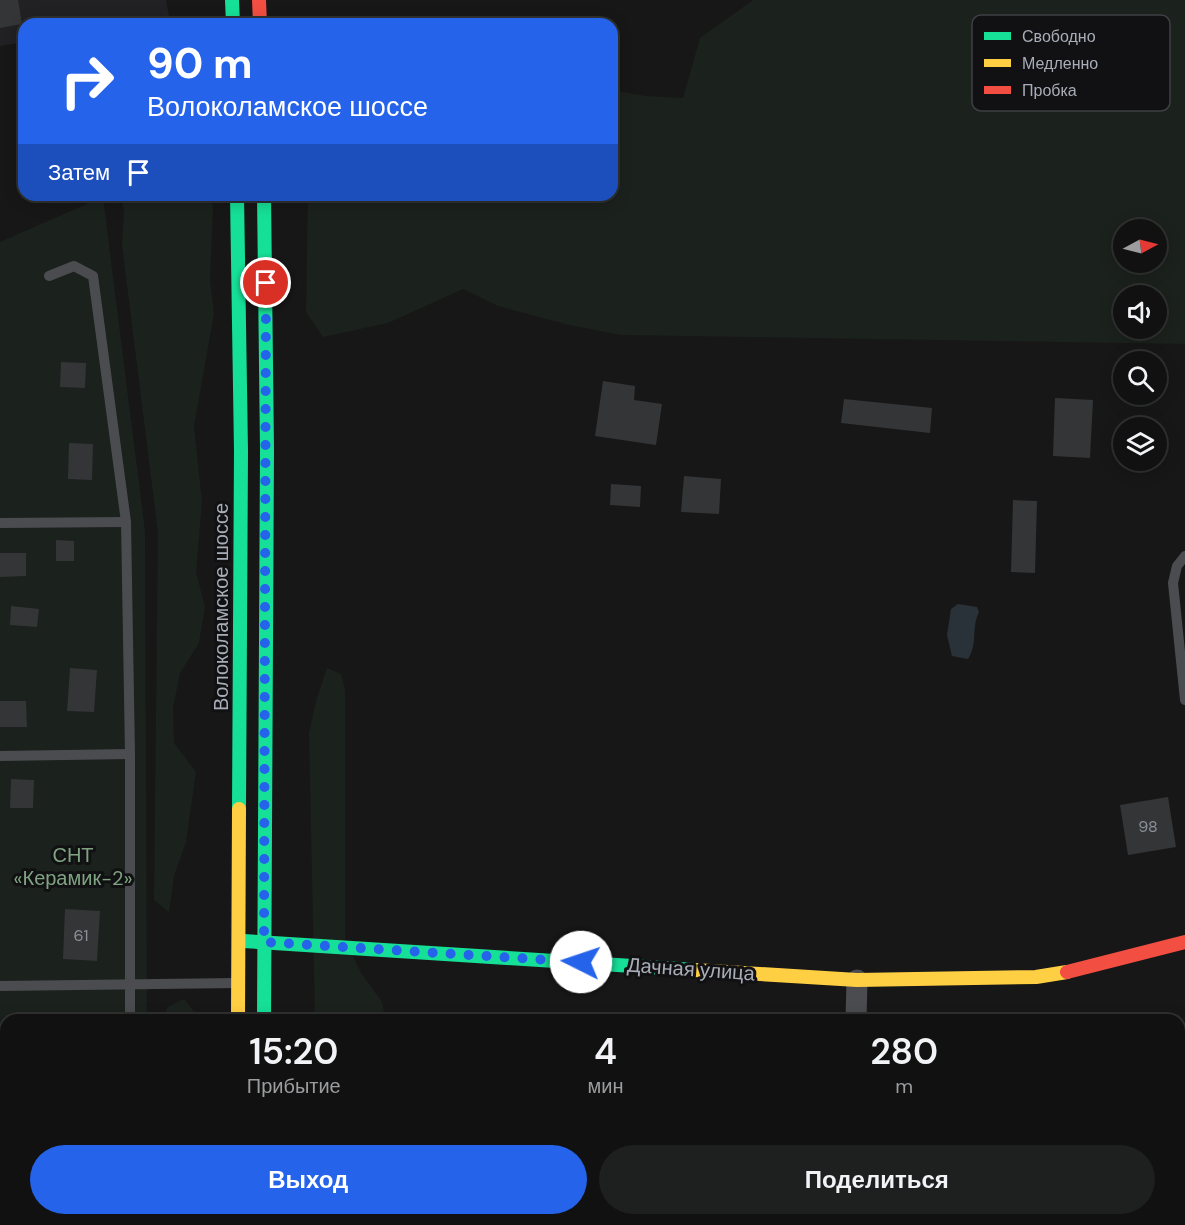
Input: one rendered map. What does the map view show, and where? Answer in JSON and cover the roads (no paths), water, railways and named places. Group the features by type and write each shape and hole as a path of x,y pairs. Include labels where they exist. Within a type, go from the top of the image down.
{"main road":[{"path":"232,0 233,18"},
{"path":"259,0 260,18"},
{"name":"Волоколамское шоссе","path":"237,201 241,451 238,941 262,1014"},
{"name":"Волоколамское шоссе","path":"240,1014 264,942 267,449 264,201"},
{"name":"Дачная улица","path":"238,941 857,980 1036,977 1084,969 1185,942"}],"street":[{"path":"855,1014 857,980"}],"lane":[{"path":"49,276 74,266 93,276 126,522 130,754 130,1014"},
{"path":"0,523 126,522"},
{"path":"1185,556 1177,566 1173,583 1185,700"},
{"path":"0,756 130,754"},
{"path":"0,986 251,983"}],"park label":[{"name":"СНТ «Керамик-2»","path":"73,866"}]}
